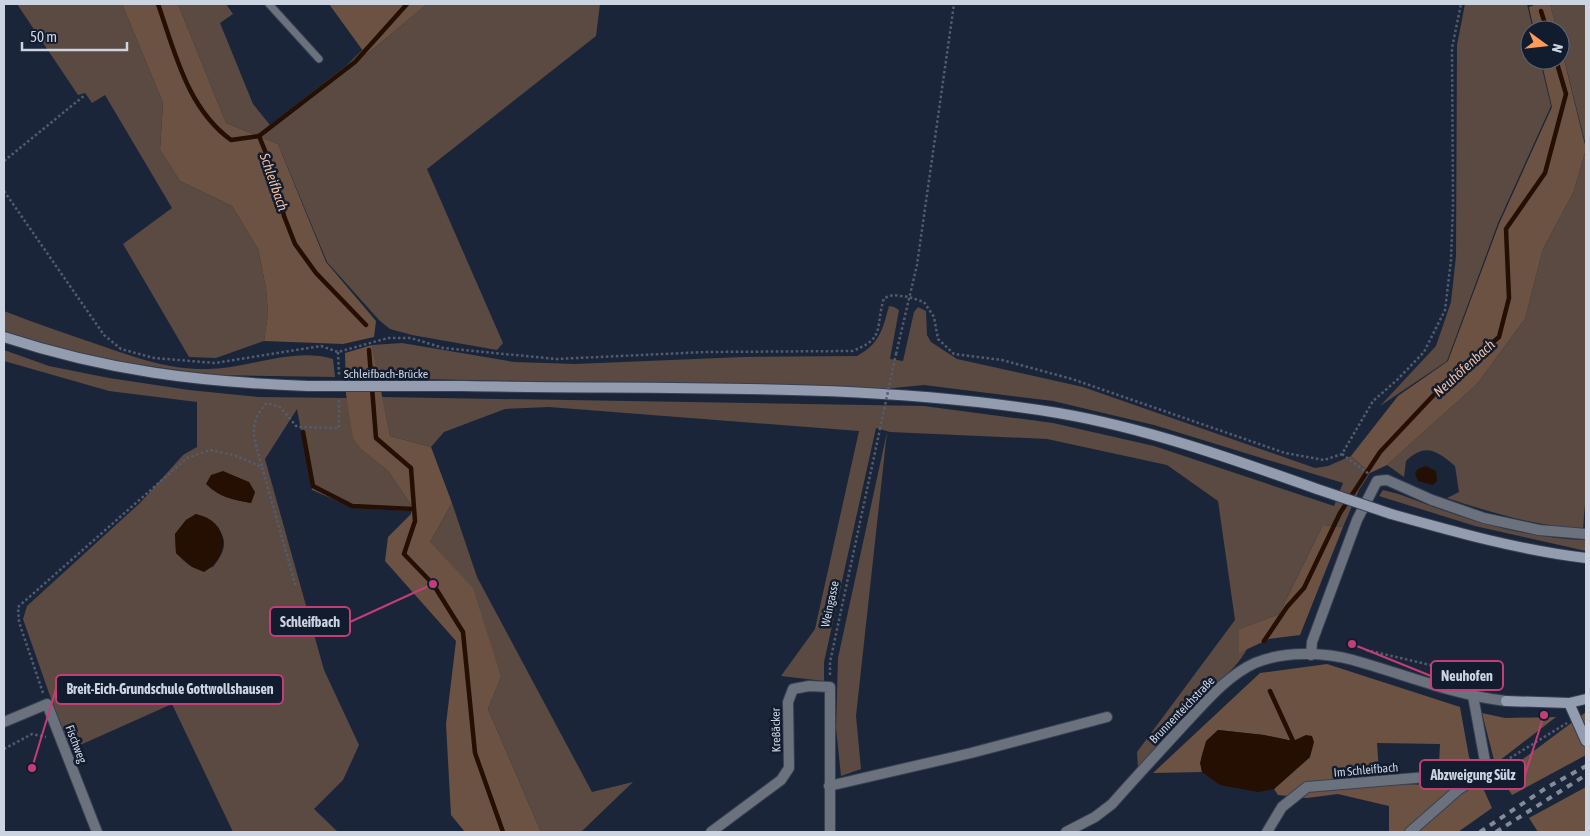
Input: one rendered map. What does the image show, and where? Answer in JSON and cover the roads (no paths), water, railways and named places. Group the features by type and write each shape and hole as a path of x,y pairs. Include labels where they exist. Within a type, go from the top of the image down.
{"main road":[{"name":"Schleifbach-Brücke","path":"4,337 56,354 118,368 226,382 308,386 775,389 976,401 1060,414 1148,435 1233,460 1391,514 1475,538 1558,555 1586,558"},
{"path":"1506,701 1569,704 1586,699"},
{"path":"1569,704 1586,741"}],"street":[{"path":"1311,655 1312,642 1357,520 1377,481 1387,480 1432,500 1484,518 1539,530 1586,534"},
{"name":"Brunnenteichstraße","path":"1066,832 1095,817 1112,804 1203,704 1229,680 1255,663 1281,655 1311,655 1350,659 1473,696 1506,701"},
{"name":"Kreßäcker","path":"711,832 781,780 789,768 788,702 792,689 809,686 830,687 829,786"},
{"path":"1410,832 1459,789 1487,772 1473,696"},
{"name":"Fischweg","path":"4,722 47,704 97,832"},
{"path":"830,832 829,786 971,753 1107,717"},
{"name":"Im Schleifbach","path":"1267,832 1282,807 1307,788 1487,772"}],"lane":[{"path":"269,4 319,59"}],"waterway":[{"name":"Schleifbach","path":"158,4 184,78 203,112 231,140 259,136 274,173 284,216 295,244 316,273 366,325"},
{"path":"259,136 355,62 407,4"},
{"name":"Neuhöfenbach","path":"1541,11 1544,20"},
{"name":"Neuhöfenbach","path":"1264,641 1287,607 1304,588 1340,513 1380,452 1446,382 1499,337 1509,298 1506,229 1545,173 1566,94 1559,70"},
{"name":"Schleifbach","path":"369,350 376,438 411,468 415,521 404,554 433,584 463,632 475,753 503,832"},
{"path":"303,432 313,486 352,506 413,509"},
{"name":"Neuhöfenbach","path":"1270,691 1293,741 1289,746"}],"railway":[{"path":"1480,832 1546,788 1586,766"},
{"path":"1496,832 1586,775"}],"place":[{"name":"Schleifbach","path":"433,584"},
{"name":"Neuhofen","path":"1352,644"},
{"name":"Abzweigung Sülz","path":"1544,715"},
{"name":"Breit-Eich-Grundschule Gottwollshausen","path":"32,768"}]}
